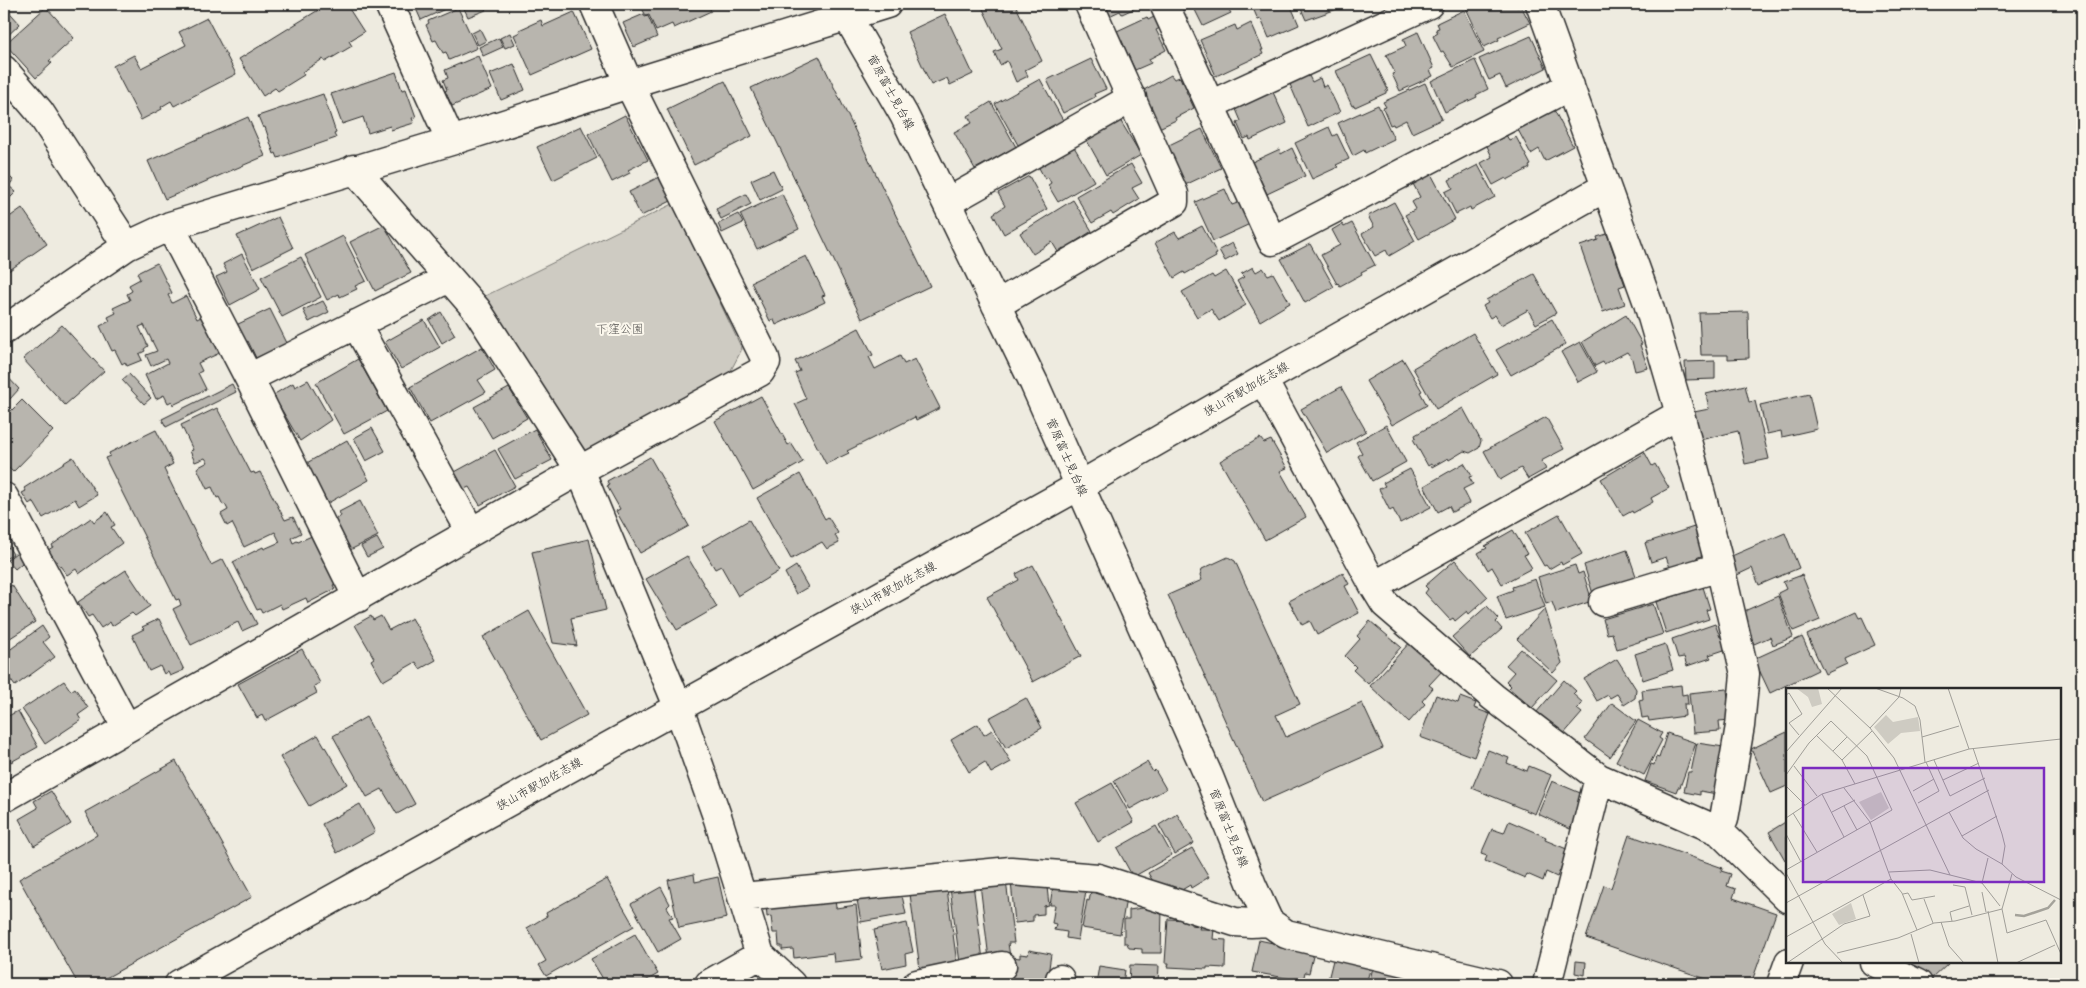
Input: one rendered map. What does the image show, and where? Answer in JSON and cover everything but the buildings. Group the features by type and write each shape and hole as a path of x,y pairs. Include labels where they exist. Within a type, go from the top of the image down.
{"street":[{"path":"389,4 451,142"},
{"path":"4,798 580,470 760,372 766,362 629,84 594,4"},
{"path":"8,319 127,246 170,226 354,169 451,142 629,84 844,10 887,4"},
{"path":"996,305 1174,202 1174,194 1089,4"},
{"path":"1164,4 1272,240 1570,86"},
{"path":"1210,105 1429,4"},
{"path":"1540,4 1648,303 1680,414 1720,567 1744,674 1740,726 1724,819 1719,831"},
{"name":"菅原富士見台線","path":"844,10 904,115 948,202 1034,383 1209,777 1252,885 1269,922"},
{"path":"4,70 39,111 127,246"},
{"path":"948,202 1132,98"},
{"path":"354,169 478,310 580,470 678,706 718,819 760,955 791,984"},
{"name":"狭山市駅加佐志線","path":"179,984 678,706 1079,486 1606,187"},
{"path":"170,226 249,378 358,598"},
{"path":"249,378 449,278"},
{"path":"356,324 472,532"},
{"path":"1263,380 1385,604 1493,697 1599,778 1719,831 1786,897"},
{"path":"1374,586 1680,414"},
{"path":"4,497 127,728"},
{"path":"1603,602 1720,567"},
{"path":"1546,984 1599,778"},
{"path":"742,897 1011,871 1098,878 1234,922 1269,922 1286,934 1498,984"},
{"path":"709,984 760,955"},
{"path":"1781,984 1789,963"},
{"path":"1876,963 1918,984"},
{"path":"917,984 1002,966"}],"green space":[{"name":"下窪公園","path":"673,204 742,349 730,372 585,451 485,296"}]}
